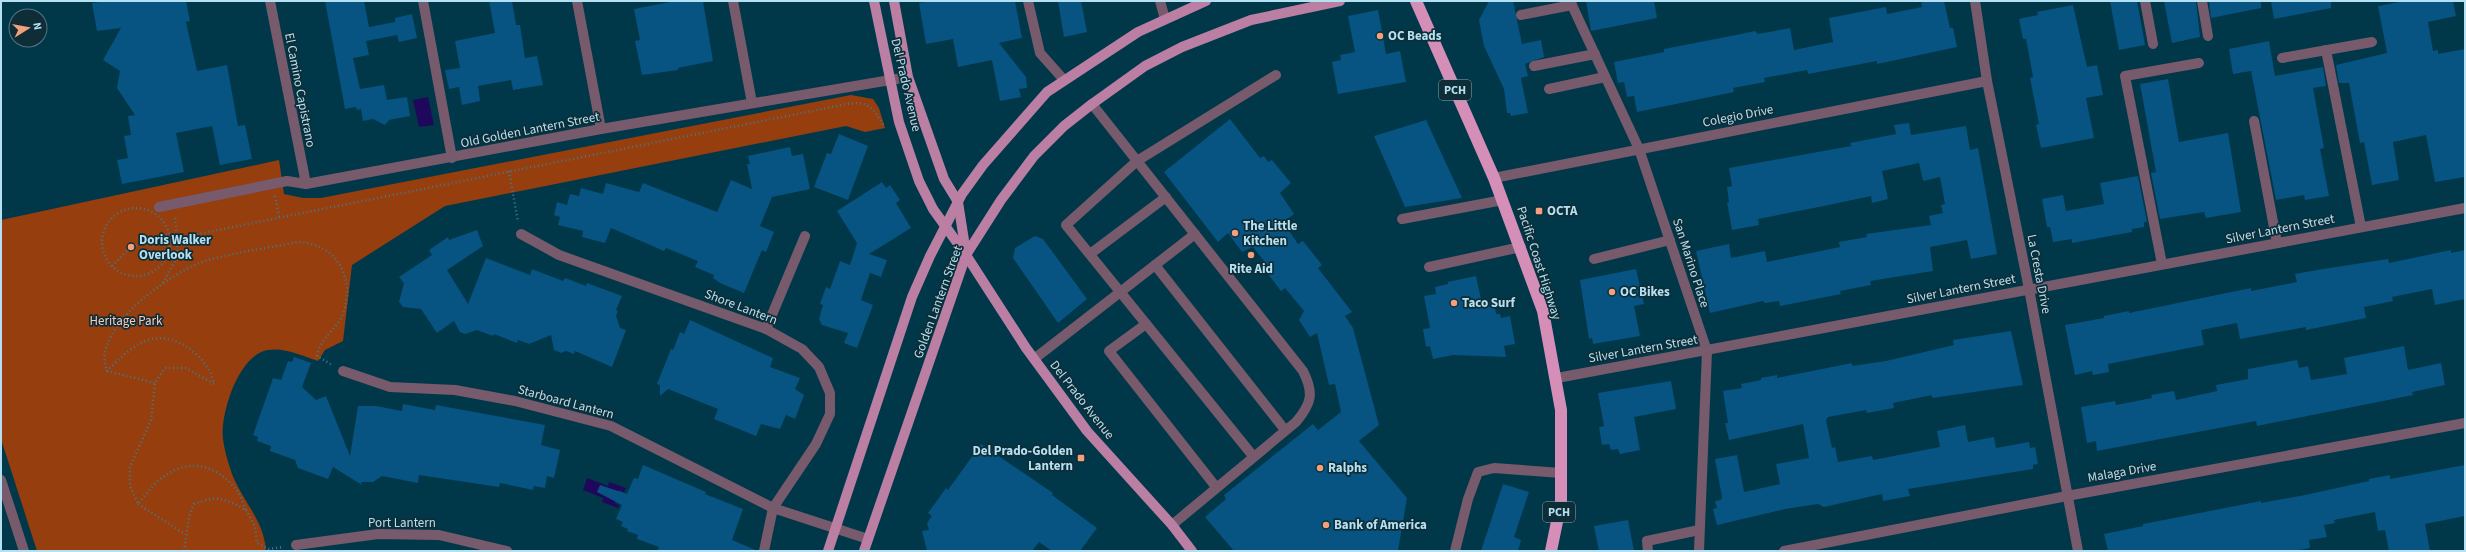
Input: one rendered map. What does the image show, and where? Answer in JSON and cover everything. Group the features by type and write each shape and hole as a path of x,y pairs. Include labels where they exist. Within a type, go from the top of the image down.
{"highway":[{"name":"Pacific Coast Highway","path":"1416,1 1503,200 1521,247 1542,311 1561,410 1561,502 1551,551"}],"main road":[{"name":"Del Prado Avenue","path":"874,1 899,122 919,181 944,228 966,255 1034,359 1087,430 1172,525 1192,551"},
{"name":"Del Prado Avenue","path":"894,1 908,77 944,178 958,202 966,255"},
{"name":"Golden Lantern Street","path":"828,551 912,297 944,228 958,202 983,165 1017,124 1047,92 1138,32 1206,1"},
{"name":"Golden Lantern Street","path":"864,551 966,255 1001,200 1034,156 1064,126 1092,104 1145,66 1182,47 1252,20 1340,1"}],"street":[{"name":"El Camino Capistrano","path":"270,1 306,184"},
{"path":"423,1 452,158"},
{"path":"576,1 601,129"},
{"path":"733,1 752,103"},
{"path":"1028,1 1040,53 1064,80"},
{"path":"1160,1 1165,19"},
{"name":"La Cresta Drive","path":"1975,1 1988,81 2078,551"},
{"path":"2145,1 2154,44"},
{"path":"2202,1 2208,36"},
{"path":"1521,15 1571,3"},
{"name":"San Marino Place","path":"1571,3 1639,149 1707,351 1699,551"},
{"path":"2282,58 2372,42"},
{"path":"2326,50 2361,227"},
{"path":"1534,66 1595,54"},
{"path":"2162,264 2125,76 2199,63"},
{"path":"1253,456 1066,225 1137,161 1276,75"},
{"name":"Old Golden Lantern Street","path":"159,207 287,181 306,184 601,129 908,77"},
{"path":"1549,89 1605,77"},
{"name":"Colegio Drive","path":"1494,178 1988,81"},
{"path":"1092,104 1303,371 1308,382 1310,396 1307,409 1285,430 1172,525"},
{"path":"2254,121 2277,243"},
{"path":"1090,254 1166,197"},
{"path":"1402,219 1503,200"},
{"name":"Silver Lantern Street","path":"1556,378 1707,351 2029,289 2465,208"},
{"name":"Shore Lantern","path":"521,234 559,255 766,329 802,349 819,367 830,394 830,414 816,444 773,508"},
{"path":"1034,359 1194,234"},
{"path":"766,329 805,236"},
{"path":"1594,259 1670,240"},
{"path":"1429,267 1521,247"},
{"path":"1155,265 1285,430"},
{"path":"1146,324 1109,351 1216,487"},
{"name":"Starboard Lantern","path":"343,371 390,387 455,390 515,400 611,426 773,508 868,539"},
{"name":"Malaga Drive","path":"1784,551 2067,496 2465,423"},
{"path":"1455,551 1468,499 1478,472 1494,468 1561,472"},
{"path":"1,480 24,551"},
{"path":"764,551 773,508"},
{"path":"1648,551 1647,541 1699,530"},
{"name":"Port Lantern","path":"296,545 378,534 439,535 507,551"}],"path":[{"path":"112,266 131,247 170,234 178,238 859,102 870,106 885,127"},
{"path":"508,172 513,203 521,234"},
{"path":"273,184 279,217"},
{"path":"162,284 178,255 178,238 172,204"},
{"path":"132,208 144,209 154,213 165,224 170,234 170,249 163,264 151,273 133,276 122,273 112,266 103,249 103,236 108,223 119,213 132,208"},
{"path":"155,383 107,371 103,363 107,346 115,327 132,309 162,284 208,260 298,242 312,242 324,247 336,257 341,268 346,283 346,300 342,316 319,344 317,356 343,371"},
{"path":"107,371 134,348 152,339 171,339 188,347 202,359 213,375 214,384 186,368 165,368 155,383 151,420 130,467 130,486 138,504 185,534"},
{"path":"138,504 162,477 182,467 204,465 220,474 236,489 255,526 258,543 269,550 296,545"},
{"path":"184,551 185,534 194,504 212,498 229,501 246,510"}],"green space":[{"name":"Heritage Park","path":"851,95 873,99 879,108 885,128 865,132 846,126 445,206 352,265 343,341 325,350 318,361 293,352 274,349 258,354 248,362 240,373 228,400 223,428 223,439 226,454 234,479 261,528 266,551 37,551 1,439 1,220 279,160 284,194 303,198 321,198"}],"shaded area":[{"path":"428,97 434,125 419,127 413,100"},
{"path":"587,478 608,486 609,482 626,488 624,492 619,490 615,503 619,505 618,508 602,502 603,498 583,490"}],"building":[{"path":"106,1 186,1 190,21 186,22 197,71 227,65 238,126 245,125 252,159 220,165 212,126 176,133 184,172 122,184 117,160 128,158 124,136 131,135 128,116 135,115 117,88 120,71 103,60 121,28 97,31 92,3"},
{"path":"325,1 364,1 369,27 395,22 395,18 412,14 417,38 399,42 397,35 366,41 369,55 353,58 360,89 384,85 387,100 407,97 410,116 389,120 385,125 373,119 363,121 361,109 357,110 356,107 345,109"},
{"path":"489,1 512,1 516,25 520,25 525,58 537,56 543,85 513,90 511,80 478,86 480,101 462,105 459,87 449,89 445,70 460,68 455,41 495,33"},
{"path":"675,1 703,1 713,61 678,68 678,70 642,75 635,41 640,40 634,9"},
{"path":"930,1 1015,1 1022,38 999,43 1026,77 1027,88 1019,89 1021,97 1000,101 992,60 958,67 953,39 926,44 919,3"},
{"path":"1058,1 1081,1 1087,32 1064,37"},
{"path":"1489,1 1513,1 1522,44 1541,40 1544,57 1525,64 1528,76 1521,78 1528,113 1511,116 1510,113 1507,113 1504,89 1484,46 1479,20"},
{"path":"1586,1 1654,1 1657,18 1591,31"},
{"path":"1921,1 1944,1 1950,28 1953,28 1957,47 1877,64 1877,61 1808,74 1807,70 1764,78 1765,82 1733,88 1734,92 1637,112 1634,96 1627,97 1624,82 1618,83 1614,62 1664,52 1664,49 1755,31 1758,34 1790,28 1794,50 1833,42 1829,18 1886,7 1887,14 1922,7"},
{"path":"2110,1 2137,1 2145,45 2119,50"},
{"path":"2164,1 2196,1 2200,37 2172,43"},
{"path":"2209,1 2261,1 2261,8 2211,18"},
{"path":"2271,1 2331,1 2331,8 2274,19"},
{"path":"2405,1 2453,1 2456,16 2428,22 2433,51 2438,50 2438,54 2465,49 2465,177 2435,182 2426,135 2393,142 2399,180 2372,185 2364,142 2360,143 2349,83 2339,83 2336,65 2387,53 2378,6"},
{"path":"2073,5 2087,67 2097,65 2103,95 2086,98 2094,138 2041,148 2036,125 2039,124 2030,78 2033,77 2026,39 2023,39 2019,19 2038,15 2037,12"},
{"path":"1378,10 1386,54 1400,51 1406,82 1338,94 1332,62 1341,60 1340,55 1355,52 1348,16"},
{"path":"2269,41 2275,76 2323,67 2326,86 2313,88 2324,148 2320,149 2329,196 2305,200 2304,195 2276,200 2251,71 2233,74 2229,49"},
{"path":"2168,79 2179,142 2228,133 2241,212 2206,218 2204,212 2160,219 2151,173 2156,172 2140,84"},
{"path":"1230,119 1260,158 1264,156 1268,162 1272,160 1291,183 1280,193 1294,214 1283,222 1298,244 1303,241 1322,265 1318,268 1352,312 1345,316 1353,328 1379,425 1359,441 1407,498 1398,551 1234,551 1205,517 1226,499 1224,495 1313,424 1318,430 1341,412 1335,384 1329,385 1317,333 1310,337 1299,320 1304,311 1285,288 1281,291 1268,274 1272,271 1253,247 1242,252 1228,233 1218,242 1164,172"},
{"path":"1426,120 1462,198 1405,207 1374,136"},
{"path":"1909,123 1911,135 1966,126 1970,150 1978,148 1997,254 1971,259 1967,240 1930,247 1933,271 1870,281 1871,285 1840,291 1841,294 1780,306 1779,301 1765,303 1763,301 1710,313 1696,251 1729,244 1731,258 1765,251 1767,262 1840,247 1839,242 1867,237 1866,234 1931,225 1929,216 1943,213 1941,205 1945,204 1940,177 1923,181 1919,163 1882,171 1888,199 1872,203 1871,196 1758,219 1759,225 1732,230 1727,202 1729,202 1727,187 1732,186 1729,168 1851,146 1850,143 1896,134 1894,125"},
{"path":"839,134 868,146 848,200 814,187 827,153 831,154"},
{"path":"790,147 792,156 803,154 810,189 772,197 760,226 774,232 766,252 762,250 744,293 720,283 713,278 714,275 695,267 698,261 666,248 664,251 611,228 605,243 582,237 583,231 558,225 560,217 554,215 557,202 567,205 570,194 579,196 581,188 603,194 606,183 639,192 643,183 717,212 731,180 752,189 747,164 750,164 748,156"},
{"path":"2138,176 2147,222 2144,222 2144,227 2132,229 2132,232 2072,243 2072,239 2053,242 2050,227 2047,227 2042,199 2063,195 2066,211 2104,204 2100,183"},
{"path":"882,182 886,188 890,185 900,200 896,203 911,228 869,254 887,260 881,277 870,273 861,300 873,305 857,348 844,343 848,333 822,325 819,319 823,305 820,304 826,287 830,289 840,261 850,265 857,243 837,211"},
{"path":"477,230 483,246 447,270 468,304 486,258 530,275 532,269 563,281 565,278 586,286 587,283 622,296 616,310 618,311 616,316 620,328 626,330 612,367 575,351 574,354 566,351 561,353 554,350 551,335 529,344 518,340 517,343 494,334 493,336 477,330 465,334 460,332 454,321 437,333 421,309 403,307 399,302 404,283 399,277 432,255 429,250 448,237 449,240"},
{"path":"1035,236 1043,239 1087,299 1058,323 1013,258 1015,248"},
{"path":"2451,250 2451,253 2465,250 2465,299 2435,305 2432,289 2392,297 2393,301 2364,307 2366,318 2306,330 2306,327 2240,339 2237,323 2201,330 2204,345 2108,364 2109,372 2093,375 2092,371 2075,375 2065,325 2104,318 2104,316 2129,311 2129,313 2251,288 2251,291 2297,282 2295,274 2388,259 2389,263"},
{"path":"1636,269 1644,304 1634,306 1640,336 1593,344 1592,338 1589,339 1580,280"},
{"path":"1476,276 1482,304 1494,301 1496,314 1500,314 1501,318 1510,316 1515,344 1504,346 1506,357 1453,355 1433,359 1430,346 1426,347 1423,329 1430,328 1424,296 1436,294 1435,287 1448,284 1448,282"},
{"path":"690,320 773,358 770,367 800,378 795,389 804,395 795,419 786,415 780,429 761,424 756,436 714,419 718,409 668,389 660,396 660,385 657,384 671,349 673,350 680,332 684,334"},
{"path":"2011,331 2023,385 1932,398 1932,395 1893,403 1894,408 1867,413 1866,410 1828,417 1826,420 1832,448 1835,447 1838,462 1872,456 1873,460 1940,447 1937,431 1965,425 1968,442 1994,437 1996,448 2029,442 2030,448 2035,447 2038,464 2033,465 2033,469 1908,489 1910,496 1883,501 1882,494 1824,507 1818,504 1785,509 1717,525 1713,509 1717,508 1715,501 1721,500 1722,497 1715,459 1737,455 1744,492 1780,484 1776,464 1809,458 1803,424 1729,440 1725,423 1728,423 1723,391 1742,388 1741,384 1761,380 1761,378 1777,375 1777,378 1852,363 1852,366 1886,361 1954,345 1953,340"},
{"path":"2404,346 2408,370 2441,363 2445,385 2412,392 2413,395 2257,426 2256,421 2097,451 2096,441 2087,443 2081,407 2115,401 2116,405 2152,398 2151,395 2174,391 2176,400 2217,391 2216,385 2248,379 2248,369 2297,360 2299,368 2308,366 2311,380 2347,374 2344,358"},
{"path":"294,357 311,363 302,387 316,400 326,396 350,456 358,406 376,406 402,411 403,404 435,410 436,405 545,425 541,445 560,450 554,478 547,476 545,488 534,486 533,490 500,483 499,487 419,475 418,483 382,476 373,482 361,482 362,485 333,467 328,479 298,468 295,460 270,451 271,446 257,441 258,437 253,435 273,378 281,380 288,361 292,362"},
{"path":"1671,381 1676,409 1634,417 1640,450 1620,454 1618,449 1611,450 1609,444 1602,445 1599,427 1604,426 1598,393"},
{"path":"981,444 1053,493 1052,495 1097,528 1080,551 1052,551 1039,542 1032,551 927,551 922,531 929,530 927,523 932,516 928,513 946,488 948,490"},
{"path":"643,465 706,492 705,494 743,509 732,540 758,551 657,551 659,547 637,539 638,535 627,531 628,529 621,526 623,522 616,519 622,505 597,492 600,485 627,494 634,478 638,479"},
{"path":"2465,465 2465,516 2425,524 2430,551 2389,551 2385,530 2378,531 2375,512 2334,520 2335,523 2324,525 2327,537 2309,540 2310,548 2294,551 2108,551 2104,534 2143,526 2143,524 2261,501 2261,503 2305,495 2369,481 2369,479 2390,475 2390,479"},
{"path":"1503,484 1529,492 1514,537 1521,540 1518,551 1481,551"},
{"path":"1628,520 1634,551 1599,551 1594,526"}],"place":[{"name":"OC Beads","path":"1380,36"},
{"name":"OCTA","path":"1539,211"},
{"name":"The Little Kitchen","path":"1235,233"},
{"name":"Doris Walker Overlook","path":"131,247"},
{"name":"Rite Aid","path":"1251,255"},
{"name":"OC Bikes","path":"1612,292"},
{"name":"Taco Surf","path":"1454,303"},
{"name":"Del Prado-Golden Lantern","path":"1081,458"},
{"name":"Ralphs","path":"1320,468"},
{"name":"Bank of America","path":"1326,525"}]}
